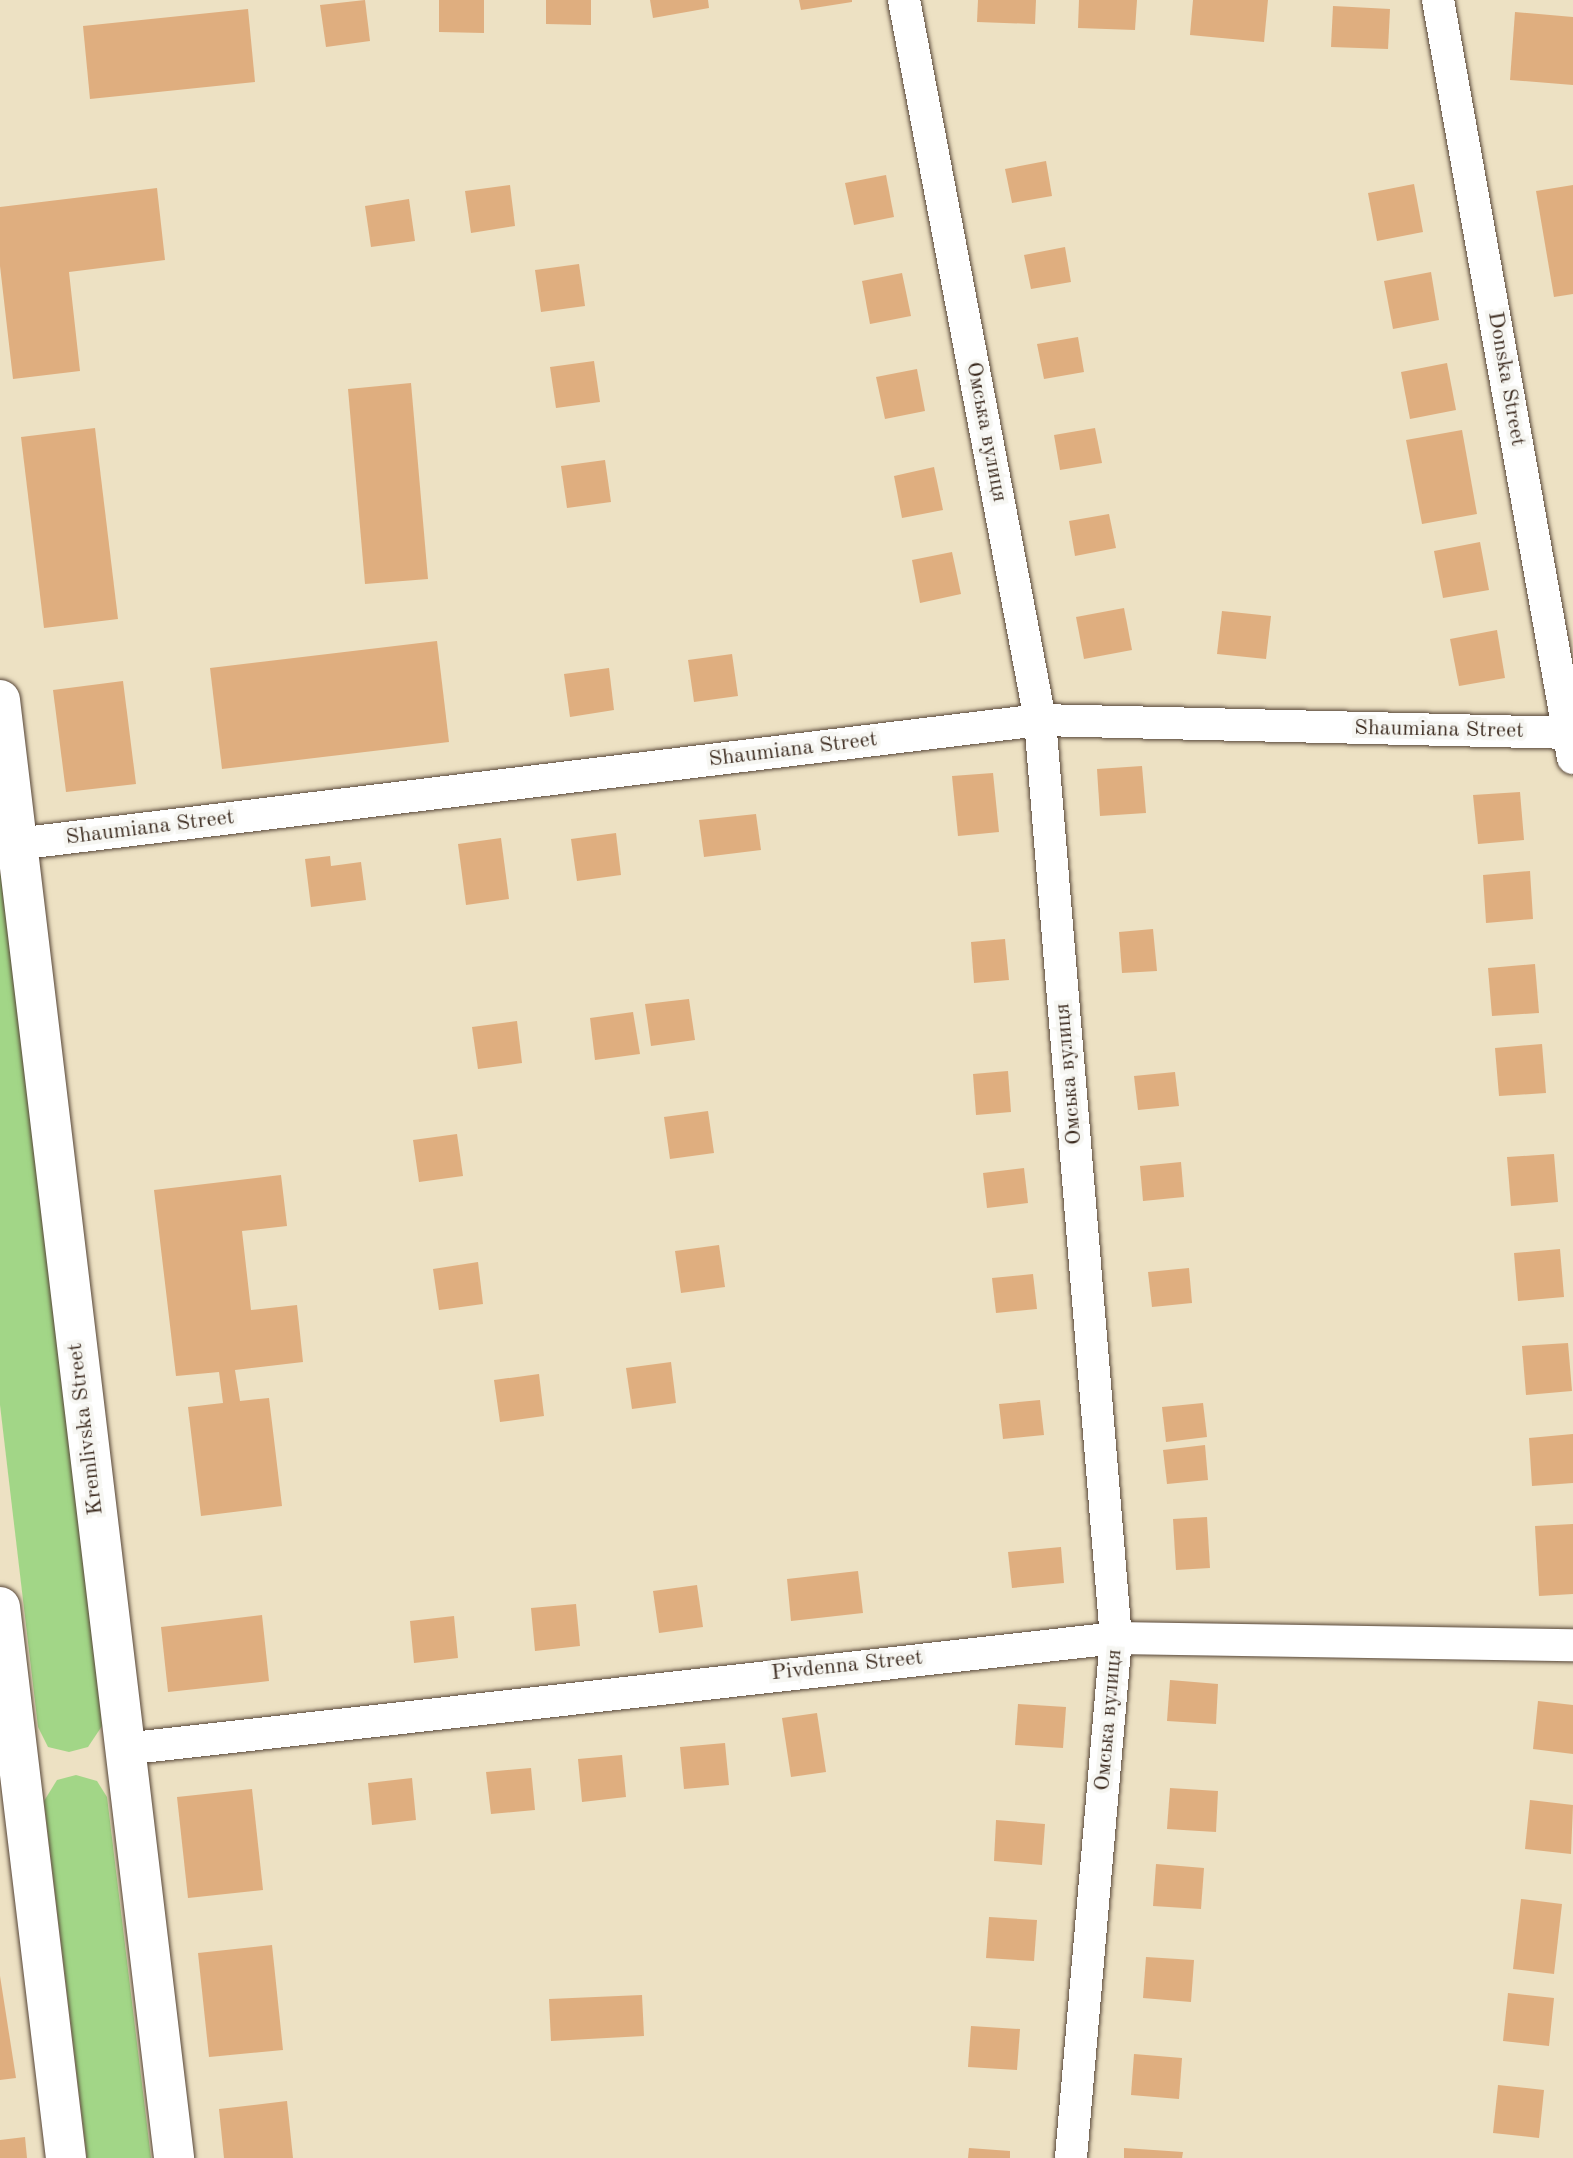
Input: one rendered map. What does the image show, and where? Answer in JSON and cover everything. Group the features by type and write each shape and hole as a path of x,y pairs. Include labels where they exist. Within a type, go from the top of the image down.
{"street":[{"name":"Омська вулиця","path":"904,0 1040,720 1116,1638 1071,2158"},
{"name":"Donska Street","path":"1438,0 1572,741"},
{"name":"Kremlivska Street","path":"0,700 8,845 174,2158"},
{"name":"Shaumiana Street","path":"8,845 1040,720 1572,741"},
{"path":"0,1607 9,1762 66,2158"},
{"name":"Pivdenna Street","path":"124,1749 1116,1638 1573,1645"}],"green space":[{"path":"0,873 8,888 102,1726 88,1747 69,1752 48,1747 38,1727 0,1405"},
{"path":"76,1775 97,1781 107,1797 151,2158 87,2158 44,1801 57,1780"}],"building":[{"path":"365,0 370,41 326,47 320,5"},
{"path":"439,0 484,0 484,33 439,32"},
{"path":"546,0 591,0 591,25 546,24"},
{"path":"650,0 708,0 709,8 653,18"},
{"path":"799,0 852,0 852,2 801,10"},
{"path":"978,0 1036,0 1035,24 977,22"},
{"path":"1079,0 1137,0 1135,30 1078,28"},
{"path":"1193,0 1268,0 1264,42 1190,35"},
{"path":"1333,6 1390,9 1388,49 1331,47"},
{"path":"248,9 255,82 90,99 83,26"},
{"path":"1515,12 1573,17 1573,85 1510,80"},
{"path":"1046,161 1052,196 1012,203 1005,169"},
{"path":"886,175 894,217 854,225 845,183"},
{"path":"1414,184 1423,232 1377,241 1368,193"},
{"path":"510,185 515,226 471,233 465,191"},
{"path":"1573,185 1573,294 1554,297 1536,191"},
{"path":"157,188 165,260 69,272 80,371 13,379 0,266 0,207"},
{"path":"409,199 415,241 371,247 365,206"},
{"path":"1065,247 1071,282 1031,289 1024,255"},
{"path":"579,264 585,306 541,312 535,270"},
{"path":"1431,272 1439,320 1393,329 1384,281"},
{"path":"902,273 911,316 870,324 862,281"},
{"path":"1078,337 1084,372 1044,379 1037,344"},
{"path":"594,361 600,402 556,408 550,367"},
{"path":"1447,363 1456,410 1410,419 1401,372"},
{"path":"917,369 925,411 885,419 876,377"},
{"path":"411,383 428,579 365,584 348,389"},
{"path":"95,428 118,619 44,628 21,437"},
{"path":"1095,428 1102,463 1060,470 1054,435"},
{"path":"1462,430 1477,514 1422,524 1406,440"},
{"path":"605,460 611,502 567,508 561,466"},
{"path":"934,467 943,510 902,518 894,476"},
{"path":"1109,514 1116,548 1075,556 1069,521"},
{"path":"1480,542 1489,590 1443,598 1434,551"},
{"path":"952,552 961,594 920,603 912,560"},
{"path":"1124,608 1132,650 1084,659 1076,617"},
{"path":"1222,611 1271,616 1266,659 1217,654"},
{"path":"1497,630 1505,678 1459,686 1450,639"},
{"path":"437,641 449,742 222,769 210,668"},
{"path":"732,654 738,696 694,702 688,660"},
{"path":"609,668 614,710 570,717 564,674"},
{"path":"123,681 136,784 66,792 53,690"},
{"path":"1142,766 1146,813 1100,816 1097,769"},
{"path":"993,773 999,832 958,836 952,776"},
{"path":"1520,792 1524,840 1478,844 1473,795"},
{"path":"756,814 761,850 704,857 699,820"},
{"path":"616,833 621,875 577,881 571,839"},
{"path":"501,838 509,899 466,905 458,844"},
{"path":"330,856 331,866 361,862 366,900 311,907 305,859"},
{"path":"1530,871 1533,919 1486,923 1483,875"},
{"path":"1153,929 1157,971 1122,973 1119,932"},
{"path":"1005,939 1009,980 974,983 971,942"},
{"path":"1535,964 1539,1013 1492,1016 1488,968"},
{"path":"689,999 695,1040 651,1046 645,1004"},
{"path":"633,1012 640,1054 595,1060 590,1018"},
{"path":"517,1021 522,1063 478,1069 472,1027"},
{"path":"1542,1044 1546,1093 1499,1096 1495,1048"},
{"path":"1008,1071 1011,1112 976,1115 973,1074"},
{"path":"1175,1072 1179,1106 1138,1110 1134,1076"},
{"path":"708,1111 714,1153 670,1159 664,1117"},
{"path":"457,1134 463,1176 419,1182 413,1140"},
{"path":"1554,1154 1558,1202 1511,1206 1507,1157"},
{"path":"1181,1162 1184,1197 1143,1201 1140,1166"},
{"path":"1024,1168 1028,1203 987,1208 983,1173"},
{"path":"281,1175 287,1226 242,1231 251,1310 297,1305 303,1362 235,1370 240,1401 269,1398 282,1506 201,1516 188,1407 223,1403 219,1372 176,1376 154,1190"},
{"path":"719,1245 725,1287 681,1293 675,1251"},
{"path":"1560,1249 1564,1297 1518,1301 1514,1253"},
{"path":"478,1262 483,1304 439,1310 433,1269"},
{"path":"1189,1268 1192,1303 1152,1307 1148,1272"},
{"path":"1033,1274 1037,1309 996,1313 992,1278"},
{"path":"1568,1343 1572,1391 1526,1395 1522,1346"},
{"path":"671,1362 676,1403 632,1409 626,1368"},
{"path":"539,1374 544,1416 500,1422 494,1380"},
{"path":"1040,1400 1044,1435 1003,1439 999,1404"},
{"path":"1203,1403 1207,1437 1166,1442 1162,1407"},
{"path":"1573,1434 1573,1483 1532,1486 1529,1438"},
{"path":"1205,1445 1208,1480 1167,1484 1163,1450"},
{"path":"1207,1517 1210,1568 1176,1570 1173,1519"},
{"path":"1573,1524 1573,1594 1539,1596 1535,1526"},
{"path":"1061,1547 1064,1583 1012,1588 1008,1552"},
{"path":"858,1571 863,1613 791,1621 787,1579"},
{"path":"697,1585 703,1627 659,1633 653,1591"},
{"path":"576,1604 580,1646 535,1651 531,1608"},
{"path":"262,1615 269,1681 168,1692 161,1627"},
{"path":"454,1616 458,1658 414,1663 410,1621"},
{"path":"1170,1680 1218,1684 1216,1724 1167,1721"},
{"path":"1538,1701 1573,1705 1573,1754 1533,1749"},
{"path":"1018,1704 1066,1707 1063,1748 1015,1745"},
{"path":"817,1713 826,1772 791,1777 782,1718"},
{"path":"725,1743 729,1785 684,1789 680,1747"},
{"path":"622,1755 626,1797 582,1802 578,1759"},
{"path":"531,1768 535,1810 491,1814 486,1772"},
{"path":"412,1778 416,1820 372,1825 368,1783"},
{"path":"1170,1788 1218,1791 1216,1832 1167,1829"},
{"path":"252,1789 263,1890 188,1898 177,1797"},
{"path":"1530,1800 1573,1805 1571,1854 1525,1849"},
{"path":"996,1820 1045,1824 1042,1865 994,1861"},
{"path":"1156,1864 1204,1868 1201,1909 1153,1906"},
{"path":"1521,1899 1562,1904 1554,1974 1513,1969"},
{"path":"989,1917 1037,1920 1034,1961 986,1958"},
{"path":"272,1945 283,2050 209,2057 198,1953"},
{"path":"1146,1957 1194,1960 1191,2002 1143,1998"},
{"path":"0,1976 16,2078 0,2080"},
{"path":"1508,1993 1554,1998 1549,2046 1503,2041"},
{"path":"642,1995 644,2036 551,2041 549,1999"},
{"path":"971,2026 1020,2029 1017,2070 968,2067"},
{"path":"1134,2054 1182,2058 1179,2099 1131,2095"},
{"path":"1498,2085 1544,2090 1539,2138 1493,2133"},
{"path":"287,2101 293,2158 224,2158 219,2109"},
{"path":"25,2137 27,2158 0,2158 0,2140"},
{"path":"969,2148 1010,2151 1010,2158 968,2158"},
{"path":"1124,2148 1183,2152 1182,2158 1124,2158"}]}
